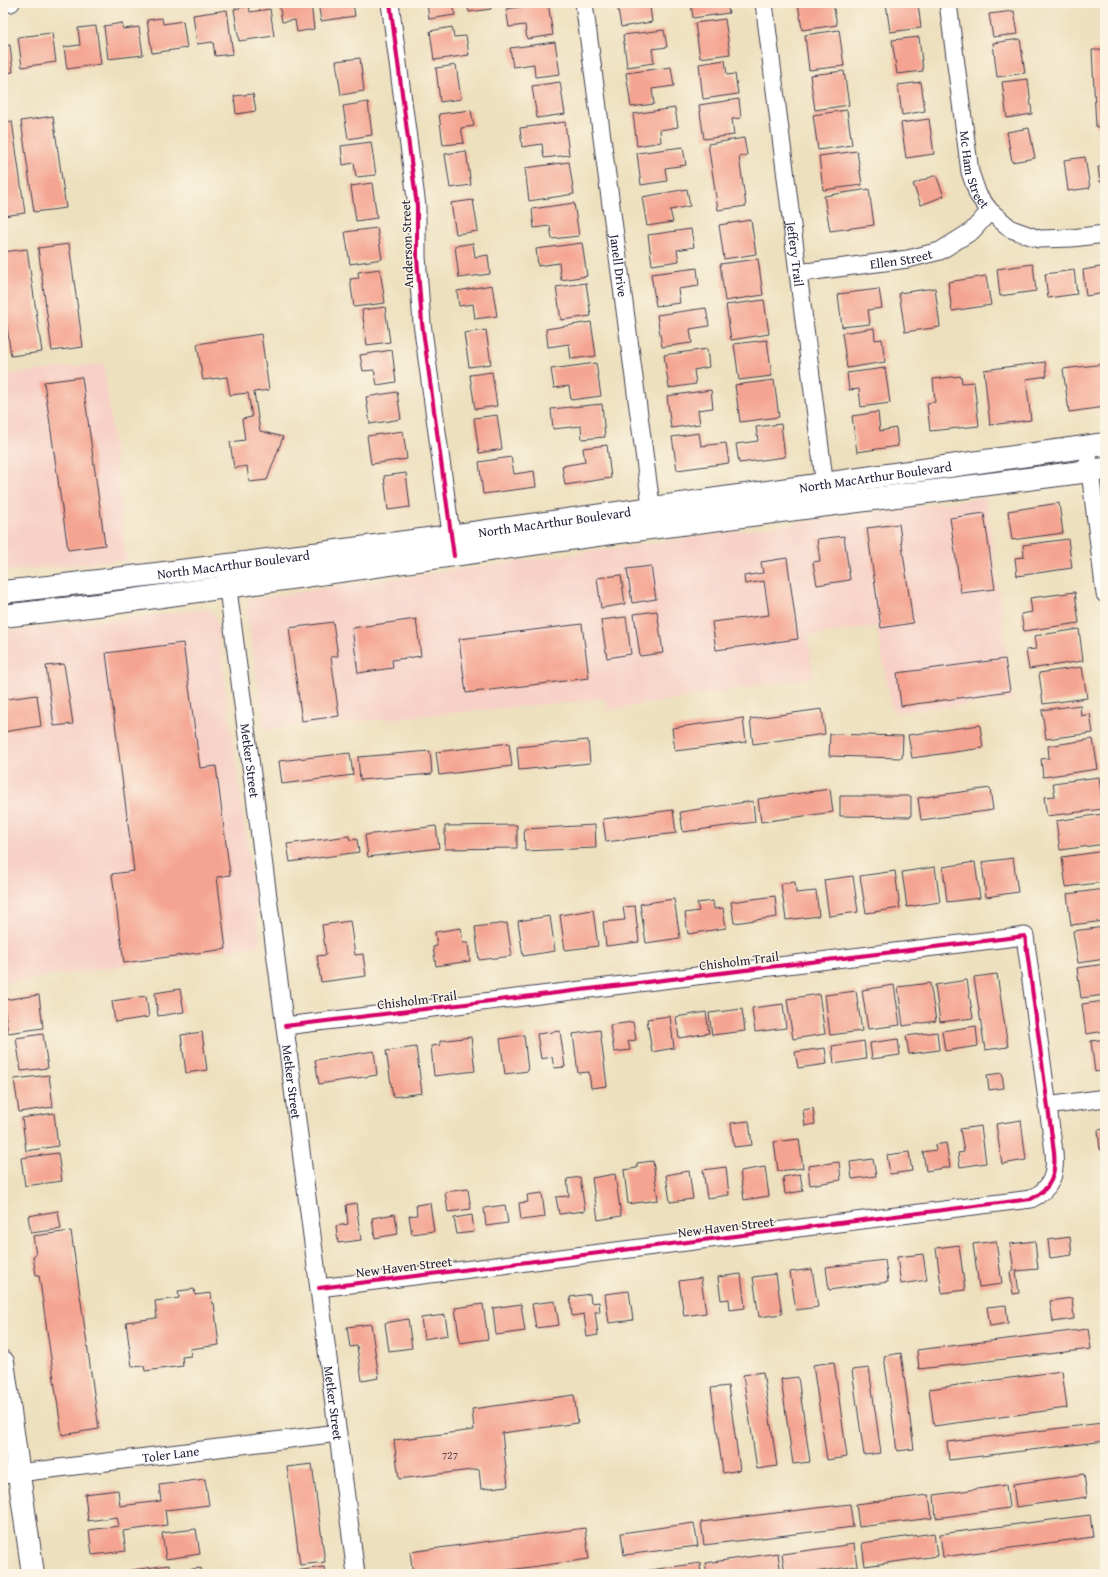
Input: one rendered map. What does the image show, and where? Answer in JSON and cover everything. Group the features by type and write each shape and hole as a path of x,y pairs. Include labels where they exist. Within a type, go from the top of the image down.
{"main road":[{"name":"North MacArthur Boulevard","path":"3,616 98,605 227,577 653,518 824,484 1096,446"},
{"name":"North MacArthur Boulevard","path":"653,518 827,506 1097,470"},
{"name":"North MacArthur Boulevard","path":"3,592 188,571 227,577"},
{"path":"98,605 99,600 116,592 157,583 188,571"},
{"path":"3,1362 11,1474 33,1574"}],"street":[{"path":"3,4 12,3"},
{"name":"Anderson Street","path":"390,3 417,206 417,257 422,323 452,546"},
{"name":"Janell Drive","path":"584,3 653,518"},
{"name":"Jeffery Trail","path":"764,3 827,506"},
{"name":"Mc Ham Street","path":"948,3 970,172 978,195 990,211 1011,229 1039,239 1072,238 1105,234"},
{"name":"Ellen Street","path":"798,273 908,258 940,251 972,231 990,211"},
{"path":"1096,446 1105,594"},
{"name":"Metker Street","path":"227,577 356,1574"},
{"name":"Chisholm Trail","path":"285,1026 1025,936 1047,1106"},
{"path":"1047,1106 1105,1098"},
{"name":"New Haven Street","path":"319,1288 1031,1199 1045,1190 1052,1180 1055,1166 1047,1106"},
{"name":"Toler Lane","path":"11,1474 338,1433"}],"shaded area":[{"path":"104,363 127,560 3,571 3,375"},
{"path":"986,497 1013,700 892,712 877,626 808,636 813,677 608,710 605,699 265,730 246,608 251,599"},
{"path":"209,609 216,617 261,945 3,983 3,632"},
{"path":"1105,1567 1105,1574 1052,1574"}],"building":[{"path":"279,3 311,3 314,29 297,32 295,20 282,22"},
{"path":"318,3 353,3 355,16 321,21"},
{"path":"427,3 453,3 455,15 429,19"},
{"path":"467,3 490,3 491,9 469,12"},
{"path":"548,3 553,35 527,39 525,25 509,27 506,9"},
{"path":"617,3 665,3 665,5 650,7 652,22 621,27"},
{"path":"691,3 727,3 729,13 693,18"},
{"path":"798,3 833,3 837,25 802,30"},
{"path":"886,3 918,3 921,28 890,32"},
{"path":"249,6 250,12 270,9 274,36 239,41 234,9"},
{"path":"227,10 233,54 215,56 213,42 197,44 193,15"},
{"path":"1014,11 1018,34 993,37 989,14"},
{"path":"162,18 163,24 183,21 187,48 152,53 147,20"},
{"path":"725,19 730,54 700,58 695,23"},
{"path":"122,23 123,29 139,27 143,55 108,59 104,26"},
{"path":"96,26 101,64 67,69 64,47 80,45 78,28"},
{"path":"452,27 454,37 466,36 469,55 434,60 430,31"},
{"path":"664,30 667,47 652,49 654,63 627,67 623,35"},
{"path":"839,30 844,66 809,70 805,35"},
{"path":"52,33 56,62 22,67 18,37"},
{"path":"919,37 923,71 897,74 892,40"},
{"path":"1020,39 1025,73 997,77 993,43"},
{"path":"555,42 560,74 535,77 534,64 513,67 510,48"},
{"path":"10,45 13,72 3,73 3,46"},
{"path":"1092,50 1105,50 1105,127 1096,127"},
{"path":"360,58 364,91 341,95 336,61"},
{"path":"725,60 727,75 735,74 738,94 703,99 699,64"},
{"path":"456,65 461,99 440,102 436,68"},
{"path":"671,67 674,86 652,89 654,104 631,107 626,73"},
{"path":"844,71 849,105 815,110 810,75"},
{"path":"1028,79 1032,114 1007,118 1002,82"},
{"path":"560,82 565,114 537,118 532,86"},
{"path":"921,82 925,111 902,115 898,85"},
{"path":"253,94 256,111 236,114 234,96"},
{"path":"739,99 741,118 732,119 734,135 704,139 699,105"},
{"path":"368,102 372,135 348,139 343,106"},
{"path":"675,108 678,127 660,130 661,142 637,146 633,114"},
{"path":"471,110 474,126 461,128 464,143 443,145 439,114"},
{"path":"847,110 852,145 818,150 813,115"},
{"path":"53,116 66,208 34,212 21,121"},
{"path":"929,119 934,154 906,158 901,123"},
{"path":"12,121 25,213 3,216 3,123"},
{"path":"565,122 569,155 544,158 542,144 522,147 520,128"},
{"path":"1029,128 1035,158 1012,162 1007,132"},
{"path":"744,138 747,155 739,157 746,206 718,210 708,144"},
{"path":"371,142 376,175 356,177 354,163 343,165 341,146"},
{"path":"683,147 686,165 665,168 667,181 641,185 637,153"},
{"path":"466,151 471,185 450,188 445,154"},
{"path":"857,151 862,185 823,190 819,156"},
{"path":"1085,157 1090,188 1068,191 1064,160"},
{"path":"569,162 574,194 529,201 525,168"},
{"path":"1098,167 1105,167 1105,181 1100,182"},
{"path":"936,175 944,196 921,205 913,184"},
{"path":"372,183 377,218 356,221 351,186"},
{"path":"687,189 690,206 670,210 673,222 647,226 642,197"},
{"path":"869,189 874,225 830,231 824,196"},
{"path":"473,200 478,231 456,234 451,203"},
{"path":"574,203 579,236 552,239 550,226 534,228 532,209"},
{"path":"751,220 756,254 724,259 719,225"},
{"path":"377,228 382,259 350,264 345,232"},
{"path":"691,229 694,247 677,250 679,261 652,265 648,235"},
{"path":"473,243 475,257 488,255 490,274 459,278 455,246"},
{"path":"582,243 587,276 561,280 559,263 538,266 536,249"},
{"path":"69,244 83,347 52,351 38,248"},
{"path":"27,249 42,352 11,356 3,298 3,252"},
{"path":"758,259 763,295 725,301 720,264"},
{"path":"1033,264 1036,291 1000,296 997,269"},
{"path":"1105,266 1105,293 1086,296 1083,270"},
{"path":"697,268 699,286 678,289 680,303 656,306 651,274"},
{"path":"380,269 385,303 354,307 350,279 359,278 358,272"},
{"path":"1074,270 1077,294 1048,298 1045,274"},
{"path":"986,276 991,305 952,311 948,282"},
{"path":"586,283 591,316 561,320 556,287"},
{"path":"492,285 497,316 475,319 473,304 459,306 457,291"},
{"path":"935,288 940,327 905,332 899,293"},
{"path":"879,289 882,308 868,310 870,324 842,327 838,294"},
{"path":"764,300 769,334 731,340 726,305"},
{"path":"385,307 390,342 367,345 362,310"},
{"path":"706,308 709,326 690,329 692,343 662,347 657,315"},
{"path":"591,322 596,356 571,359 569,344 548,347 546,329"},
{"path":"874,328 875,340 882,339 885,362 847,368 842,333"},
{"path":"486,330 491,364 469,367 464,333"},
{"path":"261,334 269,390 254,392 260,431 283,437 267,480 249,482 247,466 234,468 230,442 245,440 242,419 252,417 248,393 230,395 227,377 203,380 197,344"},
{"path":"767,340 772,376 739,380 734,344"},
{"path":"707,349 709,367 694,370 696,384 669,388 664,355"},
{"path":"392,350 396,382 377,385 374,370 363,371 360,355"},
{"path":"1045,362 1047,376 1026,379 1031,420 990,425 984,370"},
{"path":"596,363 601,396 571,400 569,386 554,388 551,369"},
{"path":"1105,364 1105,407 1069,412 1063,369"},
{"path":"885,368 890,403 861,407 859,389 849,390 847,373"},
{"path":"492,372 497,406 475,409 470,375"},
{"path":"961,376 962,383 974,382 979,426 930,431 927,403 935,402 933,379"},
{"path":"82,377 105,545 68,550 44,382"},
{"path":"774,380 779,417 740,422 735,385"},
{"path":"711,390 713,408 698,410 700,424 671,428 667,396"},
{"path":"397,392 401,419 370,424 366,397"},
{"path":"602,404 605,437 582,439 581,426 553,429 551,409"},
{"path":"878,412 880,431 896,428 898,446 857,452 852,416"},
{"path":"497,415 502,449 479,453 474,418"},
{"path":"781,424 785,457 739,463 736,444 758,441 756,427"},
{"path":"403,431 407,459 371,464 367,436"},
{"path":"699,433 701,446 726,443 729,463 677,470 672,437"},
{"path":"607,445 611,478 565,485 562,466 585,462 583,448"},
{"path":"511,457 514,474 534,471 536,487 483,494 479,462"},
{"path":"406,473 410,507 388,510 384,476"},
{"path":"1059,503 1063,533 1012,540 1008,511"},
{"path":"984,513 995,589 961,593 950,518"},
{"path":"899,524 913,623 881,628 867,528"},
{"path":"844,536 850,580 817,585 813,562 820,561 817,539"},
{"path":"1068,539 1072,568 1017,576 1015,558 1024,557 1023,545"},
{"path":"787,558 798,639 716,650 712,622 769,615 764,581 745,584 744,576 763,573 761,562"},
{"path":"651,566 656,599 632,603 627,569"},
{"path":"621,575 625,604 601,608 597,578"},
{"path":"1075,592 1079,623 1024,631 1021,614 1032,612 1030,598"},
{"path":"657,611 663,653 640,656 634,614"},
{"path":"626,617 631,654 607,658 601,620"},
{"path":"416,619 421,656 392,660 393,668 358,673 352,628"},
{"path":"333,622 338,656 331,657 339,716 302,721 289,628"},
{"path":"582,624 589,678 466,693 459,639"},
{"path":"1079,629 1083,661 1029,669 1026,650 1036,649 1034,636"},
{"path":"183,643 200,768 216,766 230,875 217,877 226,949 124,963 112,874 134,871 106,653"},
{"path":"1005,659 1010,691 901,706 897,673"},
{"path":"64,664 73,724 54,726 46,666"},
{"path":"1082,667 1087,698 1043,704 1039,673"},
{"path":"3,680 7,699 37,695 41,726 3,732"},
{"path":"1080,705 1081,716 1090,714 1093,733 1046,739 1042,710"},
{"path":"822,709 825,734 753,744 750,719"},
{"path":"743,718 746,742 675,751 672,728"},
{"path":"980,725 983,748 912,758 908,735"},
{"path":"830,734 903,736 902,758 829,756"},
{"path":"1093,739 1098,769 1043,777 1041,759 1049,758 1048,746"},
{"path":"588,740 590,763 519,770 517,747"},
{"path":"509,743 512,766 439,775 436,752"},
{"path":"430,751 432,774 360,780 358,757"},
{"path":"350,753 353,775 282,784 279,761"},
{"path":"1099,777 1103,809 1047,816 1044,797 1055,796 1053,783"},
{"path":"990,788 993,810 921,820 918,798"},
{"path":"830,789 833,812 761,822 758,799"},
{"path":"840,796 911,796 911,817 840,816"},
{"path":"753,801 755,822 683,832 680,812"},
{"path":"673,810 676,833 606,842 603,819"},
{"path":"1102,814 1105,844 1060,850 1056,821"},
{"path":"517,825 517,848 445,849 445,826"},
{"path":"595,825 596,848 525,851 524,829"},
{"path":"436,826 439,848 368,857 365,835"},
{"path":"349,836 350,840 357,839 359,852 290,862 287,844"},
{"path":"1105,851 1105,882 1066,887 1062,857"},
{"path":"1013,858 1018,892 986,897 982,862"},
{"path":"975,862 980,898 947,902 943,867"},
{"path":"935,867 940,902 907,907 902,872"},
{"path":"895,871 900,908 866,913 860,876"},
{"path":"853,876 858,912 829,916 824,880"},
{"path":"795,882 796,893 816,891 819,916 786,920 781,884"},
{"path":"1105,889 1105,921 1071,925 1067,894"},
{"path":"775,896 777,917 734,923 731,902"},
{"path":"674,899 680,938 646,943 640,904"},
{"path":"713,901 714,909 723,908 726,928 688,934 685,913 699,911 697,903"},
{"path":"635,906 639,942 606,946 603,922 625,920 623,907"},
{"path":"593,910 598,946 565,950 560,915"},
{"path":"550,916 555,951 523,956 518,921"},
{"path":"350,921 355,955 363,954 366,976 321,982 317,956 326,955 322,925"},
{"path":"507,923 512,956 479,960 475,927"},
{"path":"1105,927 1105,959 1078,963 1073,931"},
{"path":"461,928 463,943 468,943 470,961 436,966 433,947 437,946 435,932"},
{"path":"1105,964 1105,995 1081,998 1077,968"},
{"path":"997,974 1008,1047 985,1050 974,977"},
{"path":"967,980 973,1018 940,1022 935,985"},
{"path":"930,983 936,1021 903,1026 898,987"},
{"path":"894,985 900,1025 868,1029 862,990"},
{"path":"180,989 184,1012 158,1016 155,993"},
{"path":"856,991 862,1031 830,1035 825,995"},
{"path":"819,994 825,1034 793,1039 787,999"},
{"path":"39,995 43,1028 8,1033 3,1000"},
{"path":"146,996 149,1017 115,1022 112,1001"},
{"path":"1105,1001 1105,1031 1086,1034 1082,1004"},
{"path":"783,1004 786,1028 755,1032 752,1008"},
{"path":"742,1009 745,1031 712,1035 709,1013"},
{"path":"706,1012 709,1033 679,1038 676,1017"},
{"path":"670,1016 674,1048 652,1052 647,1019"},
{"path":"633,1022 636,1040 628,1041 630,1050 614,1052 610,1025"},
{"path":"976,1026 978,1046 945,1051 942,1031"},
{"path":"600,1030 607,1086 591,1088 589,1072 578,1073 573,1034"},
{"path":"560,1031 565,1067 554,1068 552,1057 541,1059 537,1034"},
{"path":"202,1032 207,1070 186,1073 181,1035"},
{"path":"937,1032 939,1050 909,1054 906,1036"},
{"path":"43,1034 48,1068 21,1071 16,1038"},
{"path":"524,1035 528,1071 505,1074 500,1039"},
{"path":"471,1037 475,1071 434,1076 431,1046 440,1045 440,1041"},
{"path":"898,1039 900,1055 872,1059 870,1043"},
{"path":"1105,1039 1105,1070 1095,1072 1091,1041"},
{"path":"864,1041 866,1059 834,1064 832,1046"},
{"path":"416,1047 422,1093 393,1097 386,1051"},
{"path":"825,1048 827,1064 798,1068 795,1052"},
{"path":"374,1051 377,1075 319,1084 315,1060"},
{"path":"1002,1073 1004,1088 989,1090 987,1075"},
{"path":"49,1075 53,1107 19,1112 14,1079"},
{"path":"813,1108 815,1124 805,1126 803,1110"},
{"path":"54,1113 58,1146 26,1151 22,1118"},
{"path":"1021,1120 1026,1160 1002,1164 996,1124"},
{"path":"749,1121 752,1145 734,1147 731,1123"},
{"path":"981,1126 986,1163 960,1167 958,1153 964,1152 960,1129"},
{"path":"1105,1129 1105,1149 1100,1150 1098,1130"},
{"path":"799,1139 803,1168 778,1171 774,1142"},
{"path":"946,1143 950,1167 926,1171 923,1152 936,1150 935,1145"},
{"path":"909,1152 912,1171 890,1174 887,1155"},
{"path":"58,1153 62,1181 25,1186 21,1158"},
{"path":"873,1159 876,1176 852,1179 850,1162"},
{"path":"653,1161 658,1200 628,1204 624,1170 637,1168 637,1163"},
{"path":"839,1162 841,1180 810,1185 808,1166"},
{"path":"726,1167 729,1195 707,1198 703,1170"},
{"path":"765,1167 769,1196 744,1200 740,1171"},
{"path":"689,1171 693,1199 670,1202 666,1175"},
{"path":"615,1174 621,1216 598,1220 592,1178"},
{"path":"800,1174 803,1191 785,1194 783,1177"},
{"path":"580,1177 585,1211 559,1214 556,1197 569,1196 567,1179"},
{"path":"468,1189 471,1209 448,1212 445,1192"},
{"path":"542,1193 545,1217 521,1220 519,1203 528,1202 527,1195"},
{"path":"356,1203 361,1240 338,1243 336,1226 348,1224 346,1205"},
{"path":"430,1203 434,1231 412,1234 409,1216 417,1215 416,1205"},
{"path":"505,1205 508,1223 486,1226 484,1208"},
{"path":"58,1211 61,1229 31,1233 28,1216"},
{"path":"395,1214 398,1234 375,1238 372,1218"},
{"path":"472,1215 474,1232 457,1234 454,1218"},
{"path":"71,1231 99,1429 62,1435 39,1275 36,1275 33,1256 36,1255 33,1236"},
{"path":"1070,1237 1072,1255 1050,1258 1048,1240"},
{"path":"996,1241 1002,1284 979,1287 973,1244"},
{"path":"1035,1241 1038,1269 1016,1271 1019,1293 1013,1294 1010,1272 1014,1271 1010,1244"},
{"path":"959,1245 965,1290 942,1293 936,1248"},
{"path":"923,1254 927,1280 901,1284 897,1257"},
{"path":"885,1260 888,1282 829,1290 826,1267"},
{"path":"812,1269 818,1307 796,1310 790,1272"},
{"path":"741,1274 745,1308 730,1310 729,1299 721,1300 718,1277"},
{"path":"776,1274 782,1314 759,1317 753,1277"},
{"path":"701,1278 706,1313 684,1316 679,1281"},
{"path":"194,1289 195,1295 211,1293 212,1304 214,1303 219,1345 190,1349 191,1356 182,1357 183,1366 145,1371 144,1366 132,1367 126,1322 157,1318 155,1301 179,1298 178,1291"},
{"path":"629,1291 633,1320 609,1323 605,1294"},
{"path":"590,1294 591,1303 599,1302 600,1312 595,1312 598,1335 587,1337 584,1314 572,1316 570,1297"},
{"path":"1072,1298 1074,1319 1053,1322 1050,1301"},
{"path":"555,1301 559,1325 536,1328 532,1304"},
{"path":"483,1304 488,1339 460,1343 455,1308"},
{"path":"521,1304 525,1331 496,1335 493,1308"},
{"path":"1006,1305 1008,1323 990,1326 987,1307"},
{"path":"445,1315 448,1335 424,1339 421,1318"},
{"path":"408,1319 412,1348 389,1351 385,1323"},
{"path":"371,1324 379,1378 362,1381 357,1346 350,1347 347,1327"},
{"path":"1088,1329 1091,1349 919,1369 917,1350"},
{"path":"901,1353 914,1449 897,1451 884,1356"},
{"path":"834,1362 847,1457 827,1460 813,1365"},
{"path":"869,1368 881,1453 864,1455 852,1370"},
{"path":"1062,1371 1067,1408 934,1426 929,1389"},
{"path":"763,1372 777,1466 757,1469 743,1375"},
{"path":"798,1377 810,1462 793,1464 781,1379"},
{"path":"728,1386 740,1470 723,1473 711,1388"},
{"path":"574,1395 578,1423 502,1433 508,1486 481,1489 479,1469 399,1479 394,1440 474,1430 472,1409"},
{"path":"1102,1423 1105,1441 949,1460 947,1442"},
{"path":"312,1464 325,1562 300,1565 287,1467"},
{"path":"1084,1474 1087,1497 1016,1507 1013,1484"},
{"path":"205,1479 209,1505 165,1510 167,1525 123,1531 126,1551 92,1555 89,1530 119,1526 117,1517 88,1521 85,1494 118,1490 120,1506 161,1501 159,1485"},
{"path":"1006,1485 1009,1508 936,1518 934,1495"},
{"path":"929,1495 932,1518 859,1527 856,1504"},
{"path":"850,1504 853,1527 704,1545 701,1522"},
{"path":"1090,1515 1093,1537 943,1557 940,1534"},
{"path":"694,1523 698,1546 624,1555 621,1533"},
{"path":"585,1528 589,1559 480,1574 413,1574 410,1552"},
{"path":"196,1529 200,1554 166,1559 162,1533"},
{"path":"934,1533 937,1556 865,1566 862,1543"},
{"path":"854,1544 857,1566 799,1574 785,1574 782,1554"},
{"path":"778,1553 781,1574 707,1574 705,1563"},
{"path":"700,1563 701,1574 629,1574 629,1573"},
{"path":"169,1565 169,1572 201,1568 201,1574 102,1574"},
{"path":"324,1567 325,1574 295,1574 295,1571"}],"cycle path":[{"path":"390,3 417,206 417,257 422,323 454,556"},
{"path":"285,1026 1025,936 1054,1152 1054,1167 1051,1180 1044,1191 1031,1199 319,1288"}]}
